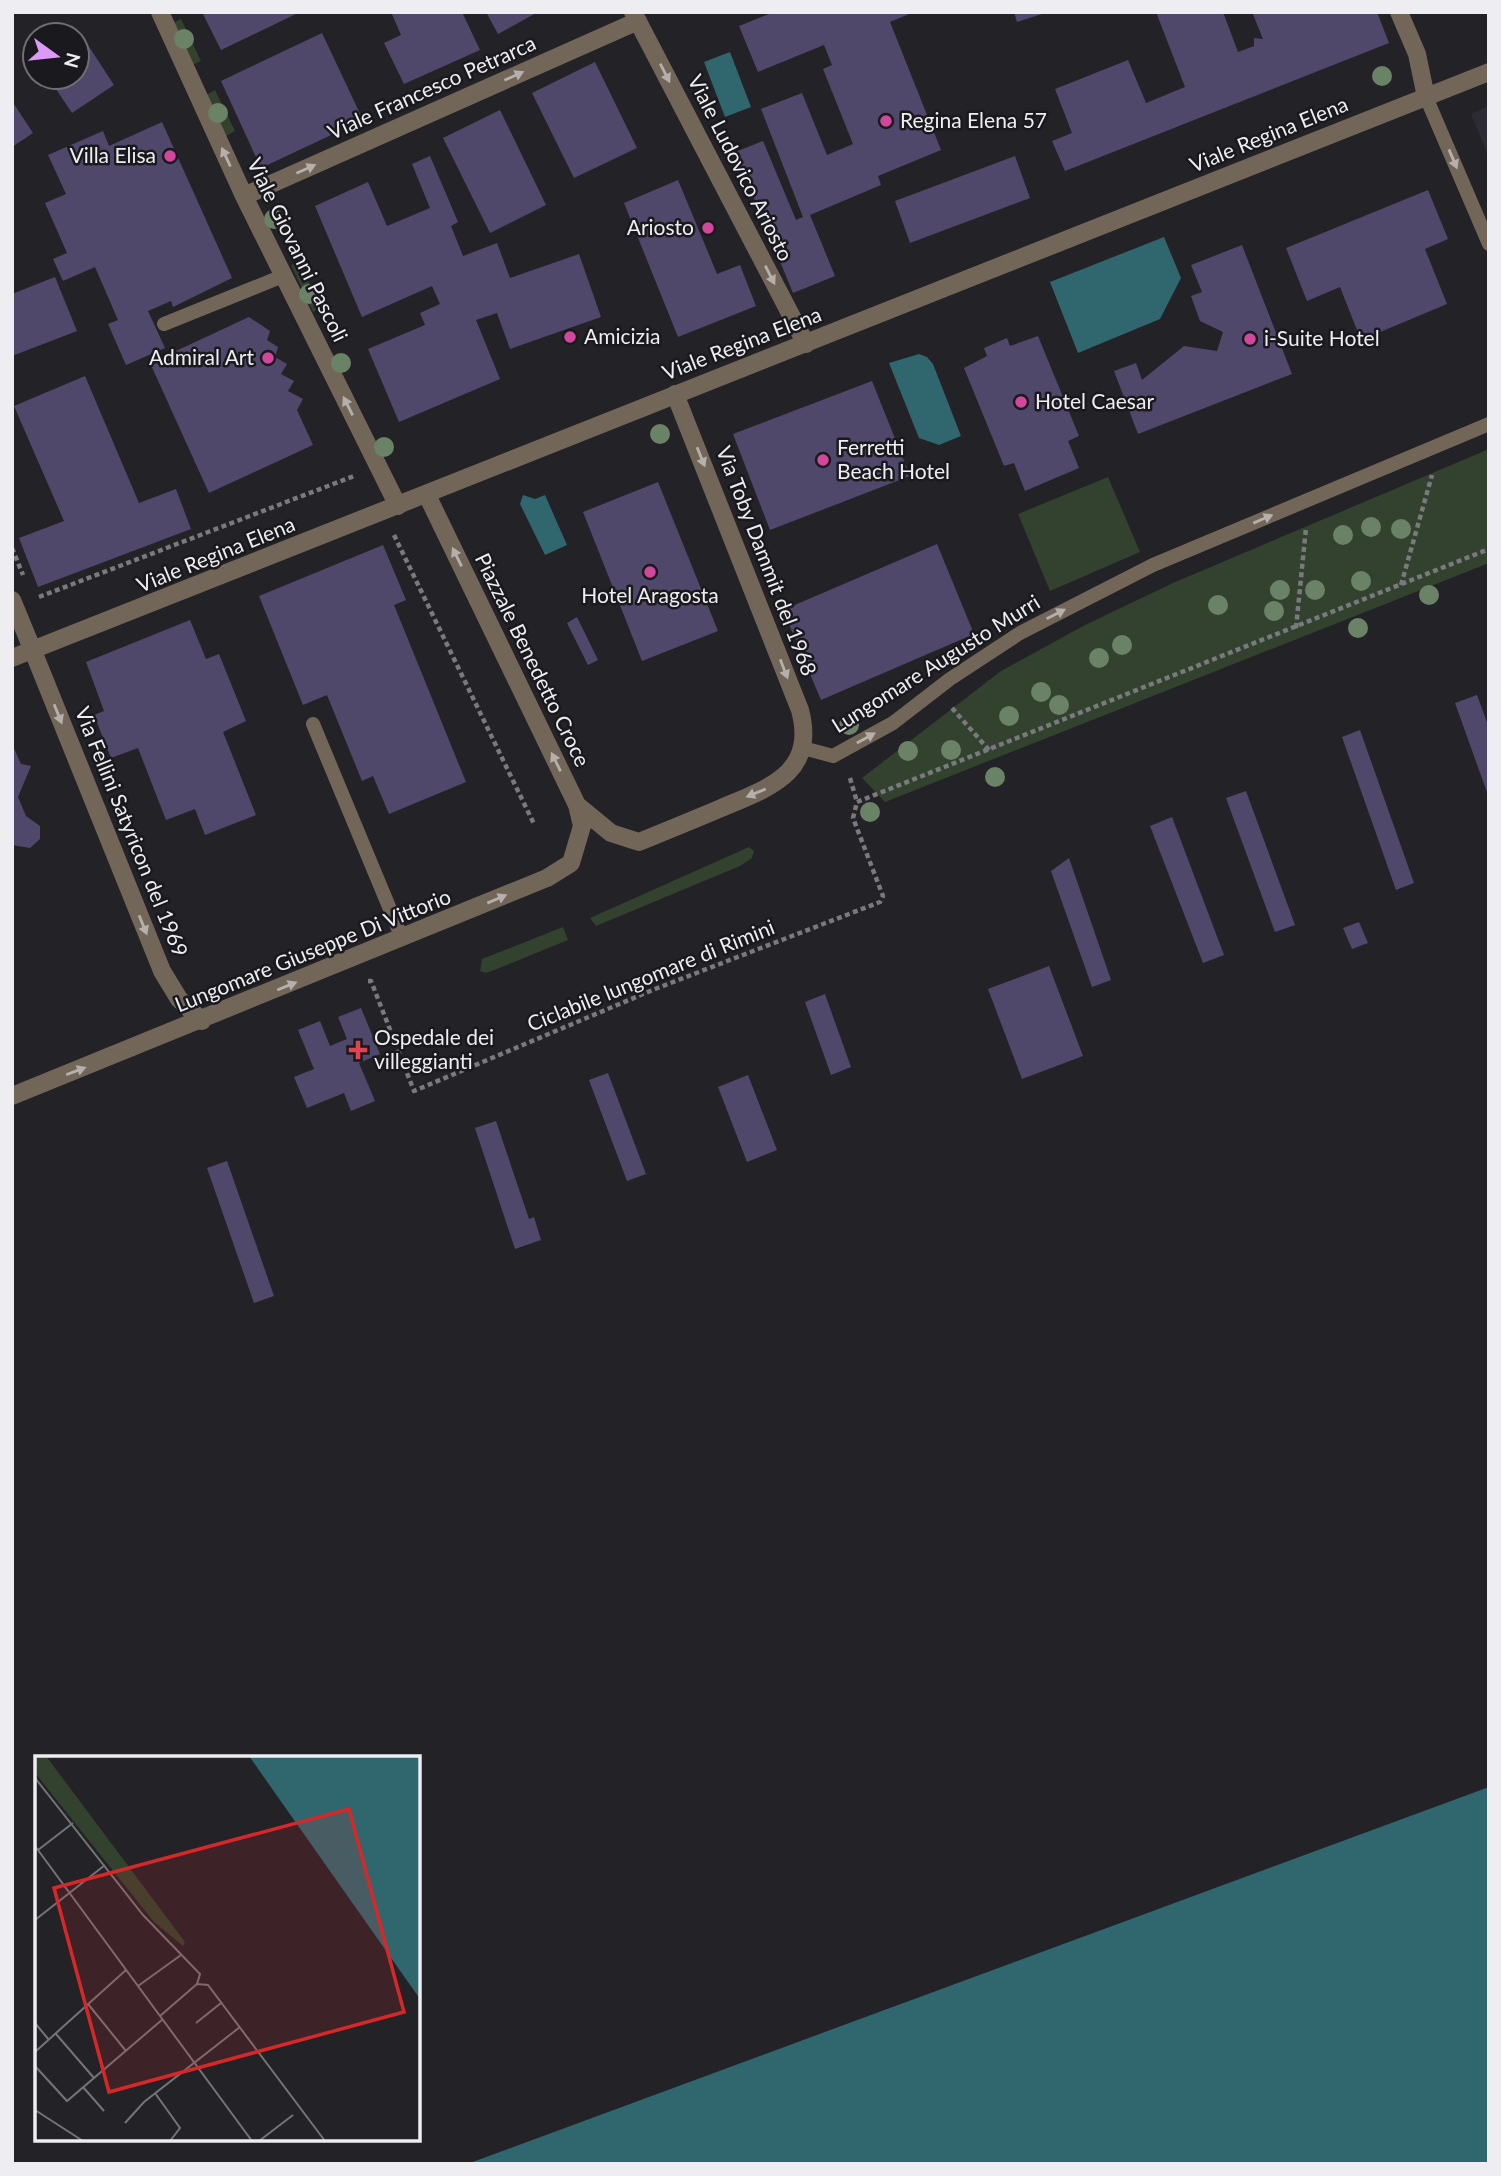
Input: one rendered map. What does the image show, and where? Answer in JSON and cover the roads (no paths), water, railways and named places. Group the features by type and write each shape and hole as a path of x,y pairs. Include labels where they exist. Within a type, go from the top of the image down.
{"street":[{"name":"Viale Giovanni Pascoli","path":"160,12 244,196 398,506"},
{"path":"1399,12 1417,54 1426,97"},
{"name":"Viale Francesco Petrarca","path":"244,196 636,17"},
{"name":"Viale Ludovico Ariosto","path":"636,17 806,344"},
{"name":"Viale Regina Elena","path":"12,658 1489,72"},
{"name":"Via Toby Dammit del 1968","path":"676,394 800,710 805,728 803,748"},
{"name":"Piazzale Benedetto Croce","path":"427,495 577,805 611,833 639,842 773,786 793,768 803,748"},
{"name":"Via Fellini Satyricon del 1969","path":"12,600 162,971 179,999 202,1021"},
{"name":"Lungomare Giuseppe Di Vittorio","path":"12,1096 202,1021 547,878 571,863 582,826 577,805"}],"lane":[{"path":"1426,97 1489,244"},
{"path":"164,324 283,276"},
{"name":"Lungomare Augusto Murri","path":"803,748 833,756 893,723 950,679 1020,633 1153,565 1489,424"},
{"path":"313,724 402,938"}],"water":[{"path":"730,52 751,107 725,117 704,62"},
{"path":"1164,237 1181,278 1160,319 1078,353 1050,282"},
{"path":"919,354 927,357 933,364 961,436 939,445 919,438 889,363"},
{"path":"523,495 535,499 545,495 567,545 545,555 520,504"},
{"path":"1489,1787 1489,2164 467,2164"}],"place":[{"name":"Regina Elena 57","path":"886,121"},
{"name":"Villa Elisa","path":"170,156"},
{"name":"Ariosto","path":"708,228"},
{"name":"Amicizia","path":"570,337"},
{"name":"i-Suite Hotel","path":"1250,339"},
{"name":"Admiral Art","path":"268,358"},
{"name":"Hotel Caesar","path":"1021,402"},
{"name":"Ferretti Beach Hotel","path":"823,460"},
{"name":"Hotel Aragosta","path":"650,572"},
{"name":"Ospedale dei villeggianti","path":"358,1050"}]}
